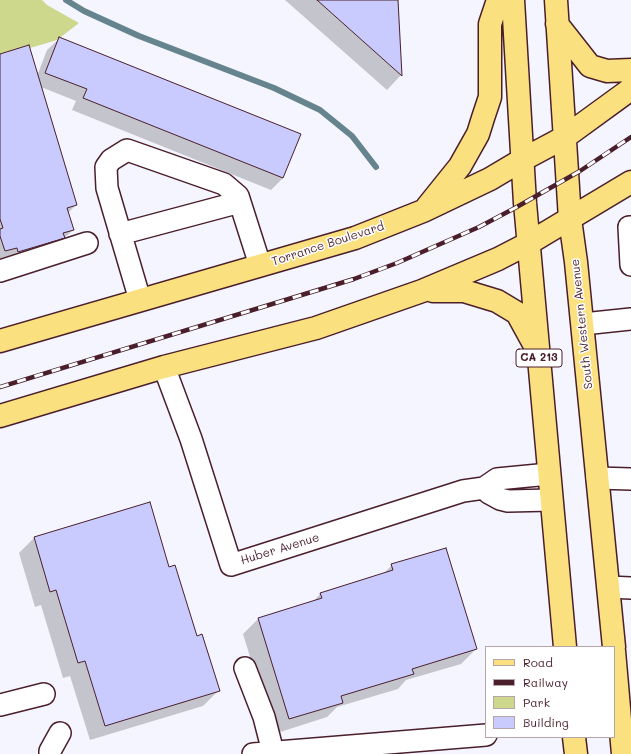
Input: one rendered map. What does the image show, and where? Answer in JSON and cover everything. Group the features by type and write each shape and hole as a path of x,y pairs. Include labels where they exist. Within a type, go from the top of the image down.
{"main road":[{"path":"423,211 460,166 478,134 490,96 490,24 498,0"},
{"name":"CA 213","path":"513,0 522,160 565,646"},
{"name":"South Western Avenue","path":"556,0 570,219 576,262 614,646"},
{"path":"557,24 590,66 607,71 631,70"},
{"name":"Torrance Boulevard","path":"0,341 355,238 423,211 490,179 565,137 631,89"},
{"path":"0,416 164,367 316,328 422,292 498,259 529,243 631,182"},
{"path":"422,292 464,291 497,301 517,313 539,355"},
{"path":"615,662 623,754"},
{"path":"574,738 576,754"}],"street":[{"path":"140,300 107,188 106,167 111,160 127,150 224,184 238,196 260,265"},
{"path":"120,234 240,202"},
{"path":"631,226 629,227 631,266"},
{"path":"0,271 87,243"},
{"path":"582,324 631,319"},
{"name":"Huber Avenue","path":"164,367 191,439 231,564 463,491 484,488 497,479 549,474"},
{"path":"597,478 631,479"},
{"path":"484,488 500,499 508,501 551,500"},
{"path":"608,587 631,588"},
{"path":"245,668 264,717 263,753 485,736"},
{"path":"0,705 44,694"},
{"path":"50,754 60,733"}],"green space":[{"path":"0,0 42,0 47,5 79,23 57,40 0,57"}],"building":[{"path":"317,0 398,0 402,76"},
{"path":"59,37 301,134 283,178 83,98 87,89 45,73"},
{"path":"29,45 77,205 67,208 74,230 63,233 65,238 18,252 17,248 5,251 0,236 0,229 3,228 0,219 0,54"},
{"path":"150,502 169,567 175,565 197,636 202,634 220,691 105,726 85,661 78,663 56,590 50,592 34,537"},
{"path":"446,548 477,649 412,669 414,674 341,696 343,703 289,719 258,618 322,598 320,593 393,570 391,564"}],"waterway":[{"path":"66,0 84,11 139,36 274,88 320,110 352,136 376,167"}],"railway":[{"path":"0,387 354,279 397,263 479,227 515,208 580,171 631,137"}]}
